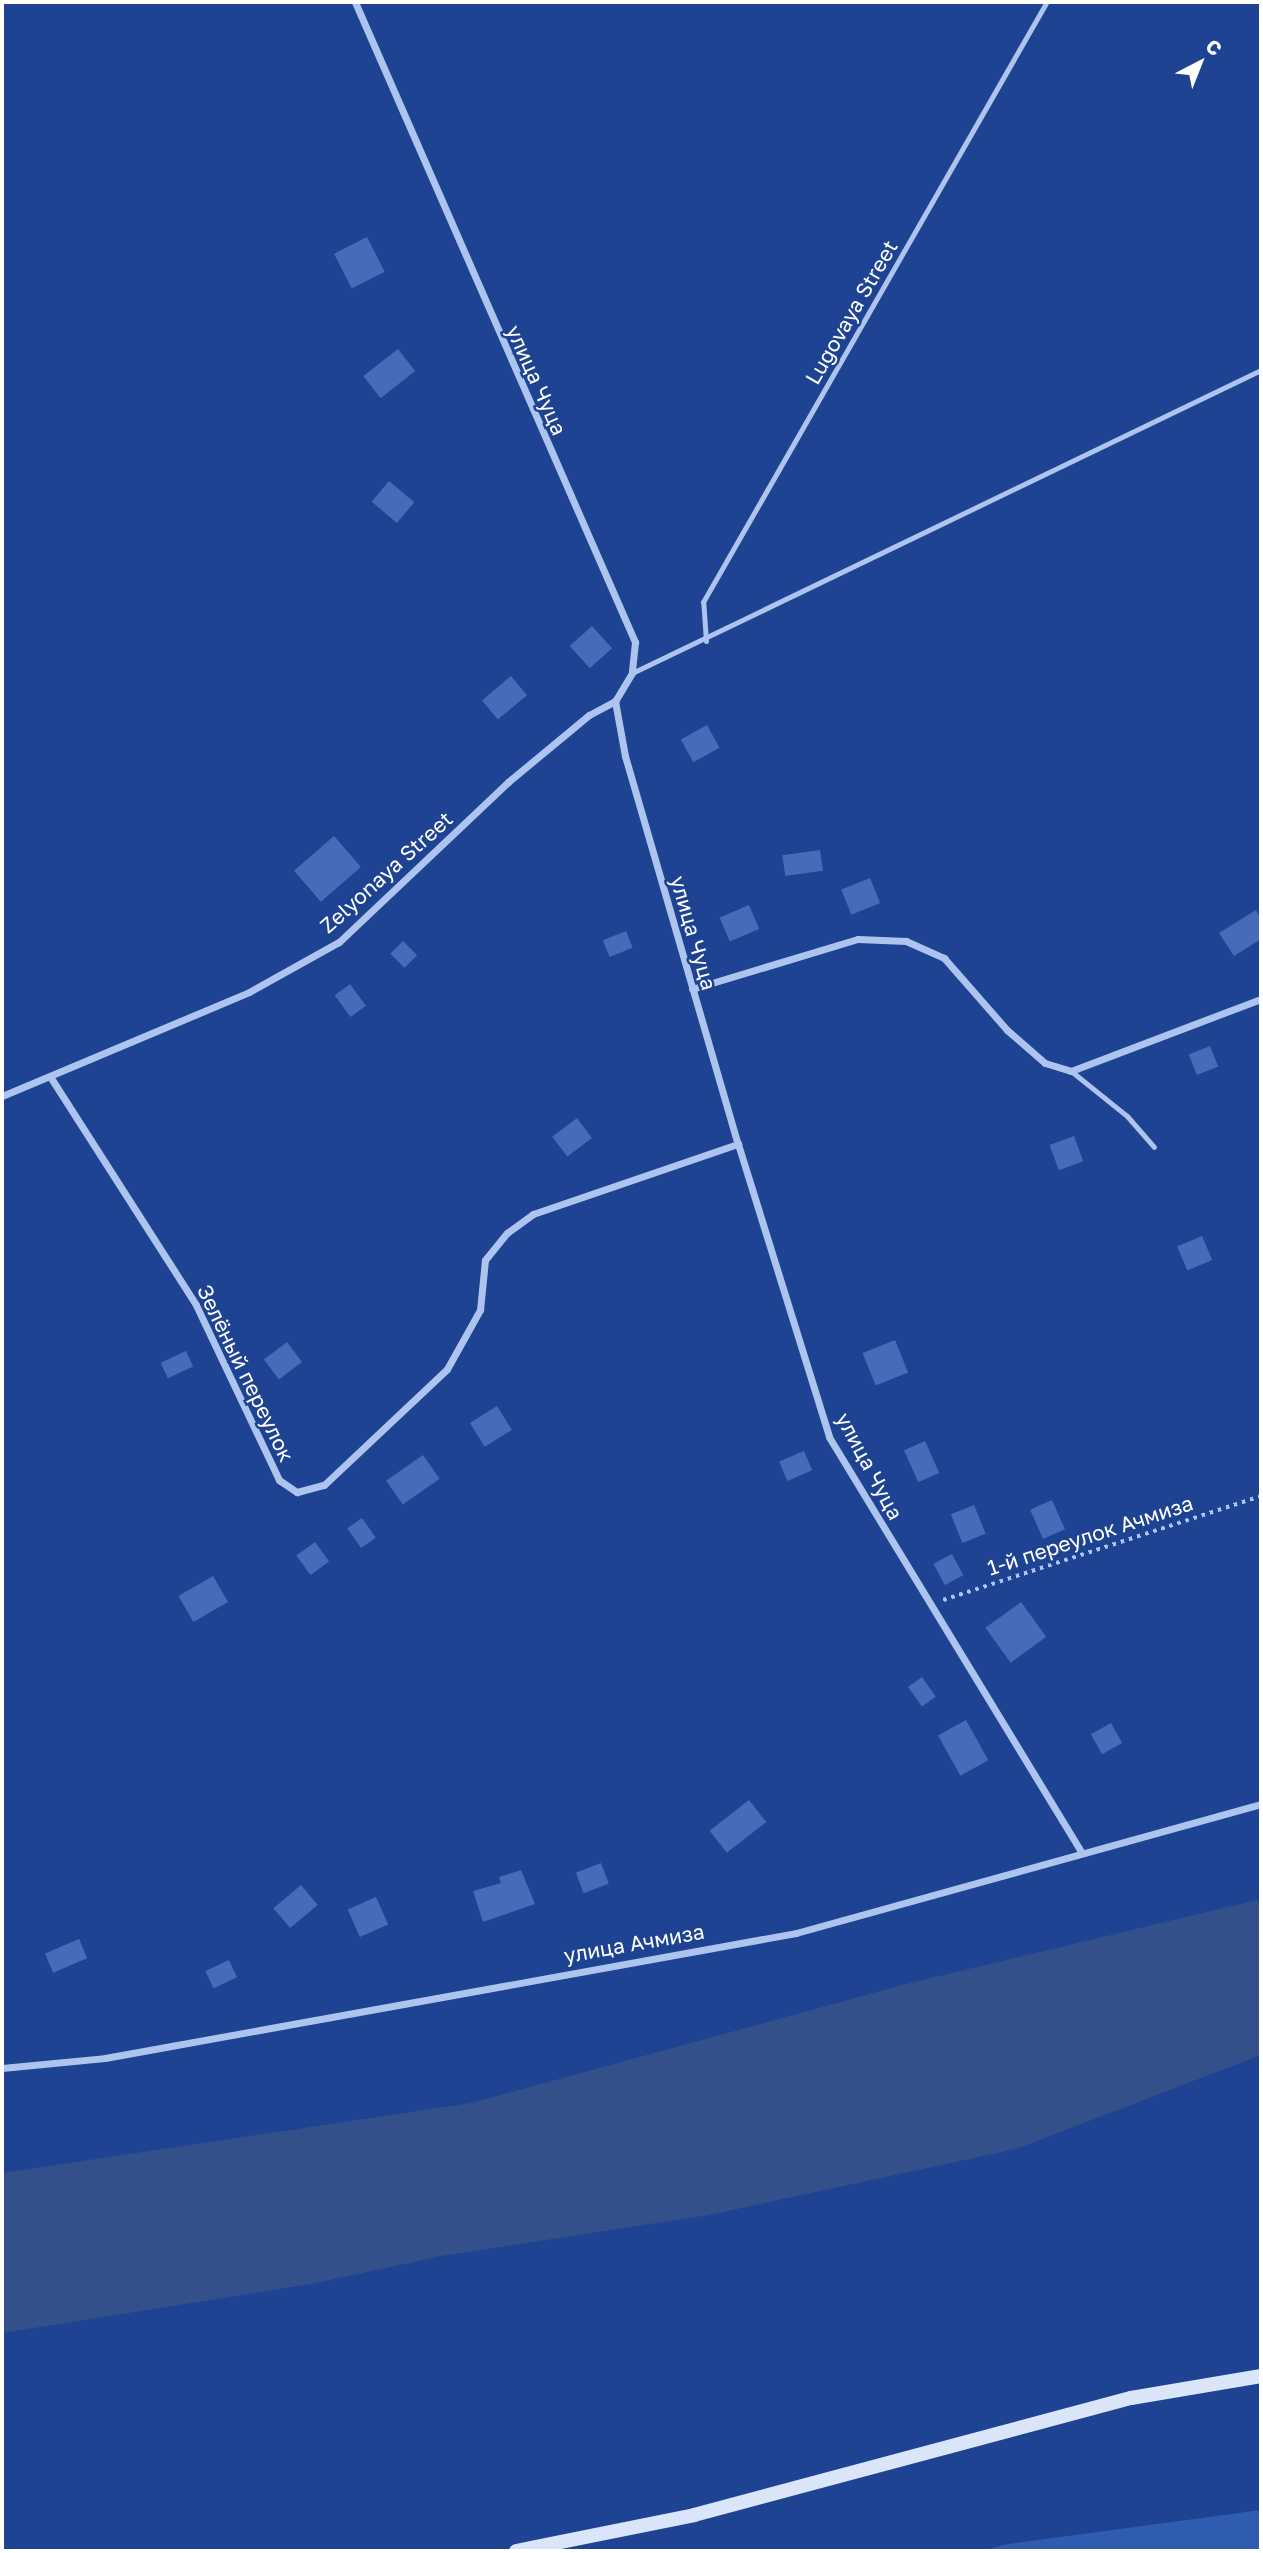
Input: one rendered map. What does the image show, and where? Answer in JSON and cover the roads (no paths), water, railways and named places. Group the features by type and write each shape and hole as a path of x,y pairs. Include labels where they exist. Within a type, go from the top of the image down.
{"street":[{"name":"улица Чуца","path":"355,2 635,642 632,673 615,701 625,756 738,1144 829,1437 928,1605 1081,1852"},
{"name":"Zelyonaya Street","path":"2,1096 51,1078 249,992 339,942 508,782 589,715 615,701"},
{"path":"692,989 858,939 906,942 944,958 1017,1038 1045,1063 1072,1071 1261,999"},
{"name":"Зелёный переулок","path":"51,1078 196,1305 279,1480 297,1492 324,1485 447,1369 480,1310 485,1260 507,1233 533,1214 738,1144"},
{"name":"улица Ачмиза","path":"2,2068 106,2058 495,1984 796,1934 1081,1852 1261,1804"},
{"path":"516,2551 694,2515 1131,2398 1261,2376"}],"lane":[{"name":"Lugovaya Street","path":"706,641 703,602 1046,3"},
{"path":"632,673 706,641 1261,370"},
{"path":"1072,1071 1127,1116 1154,1147"}]}
